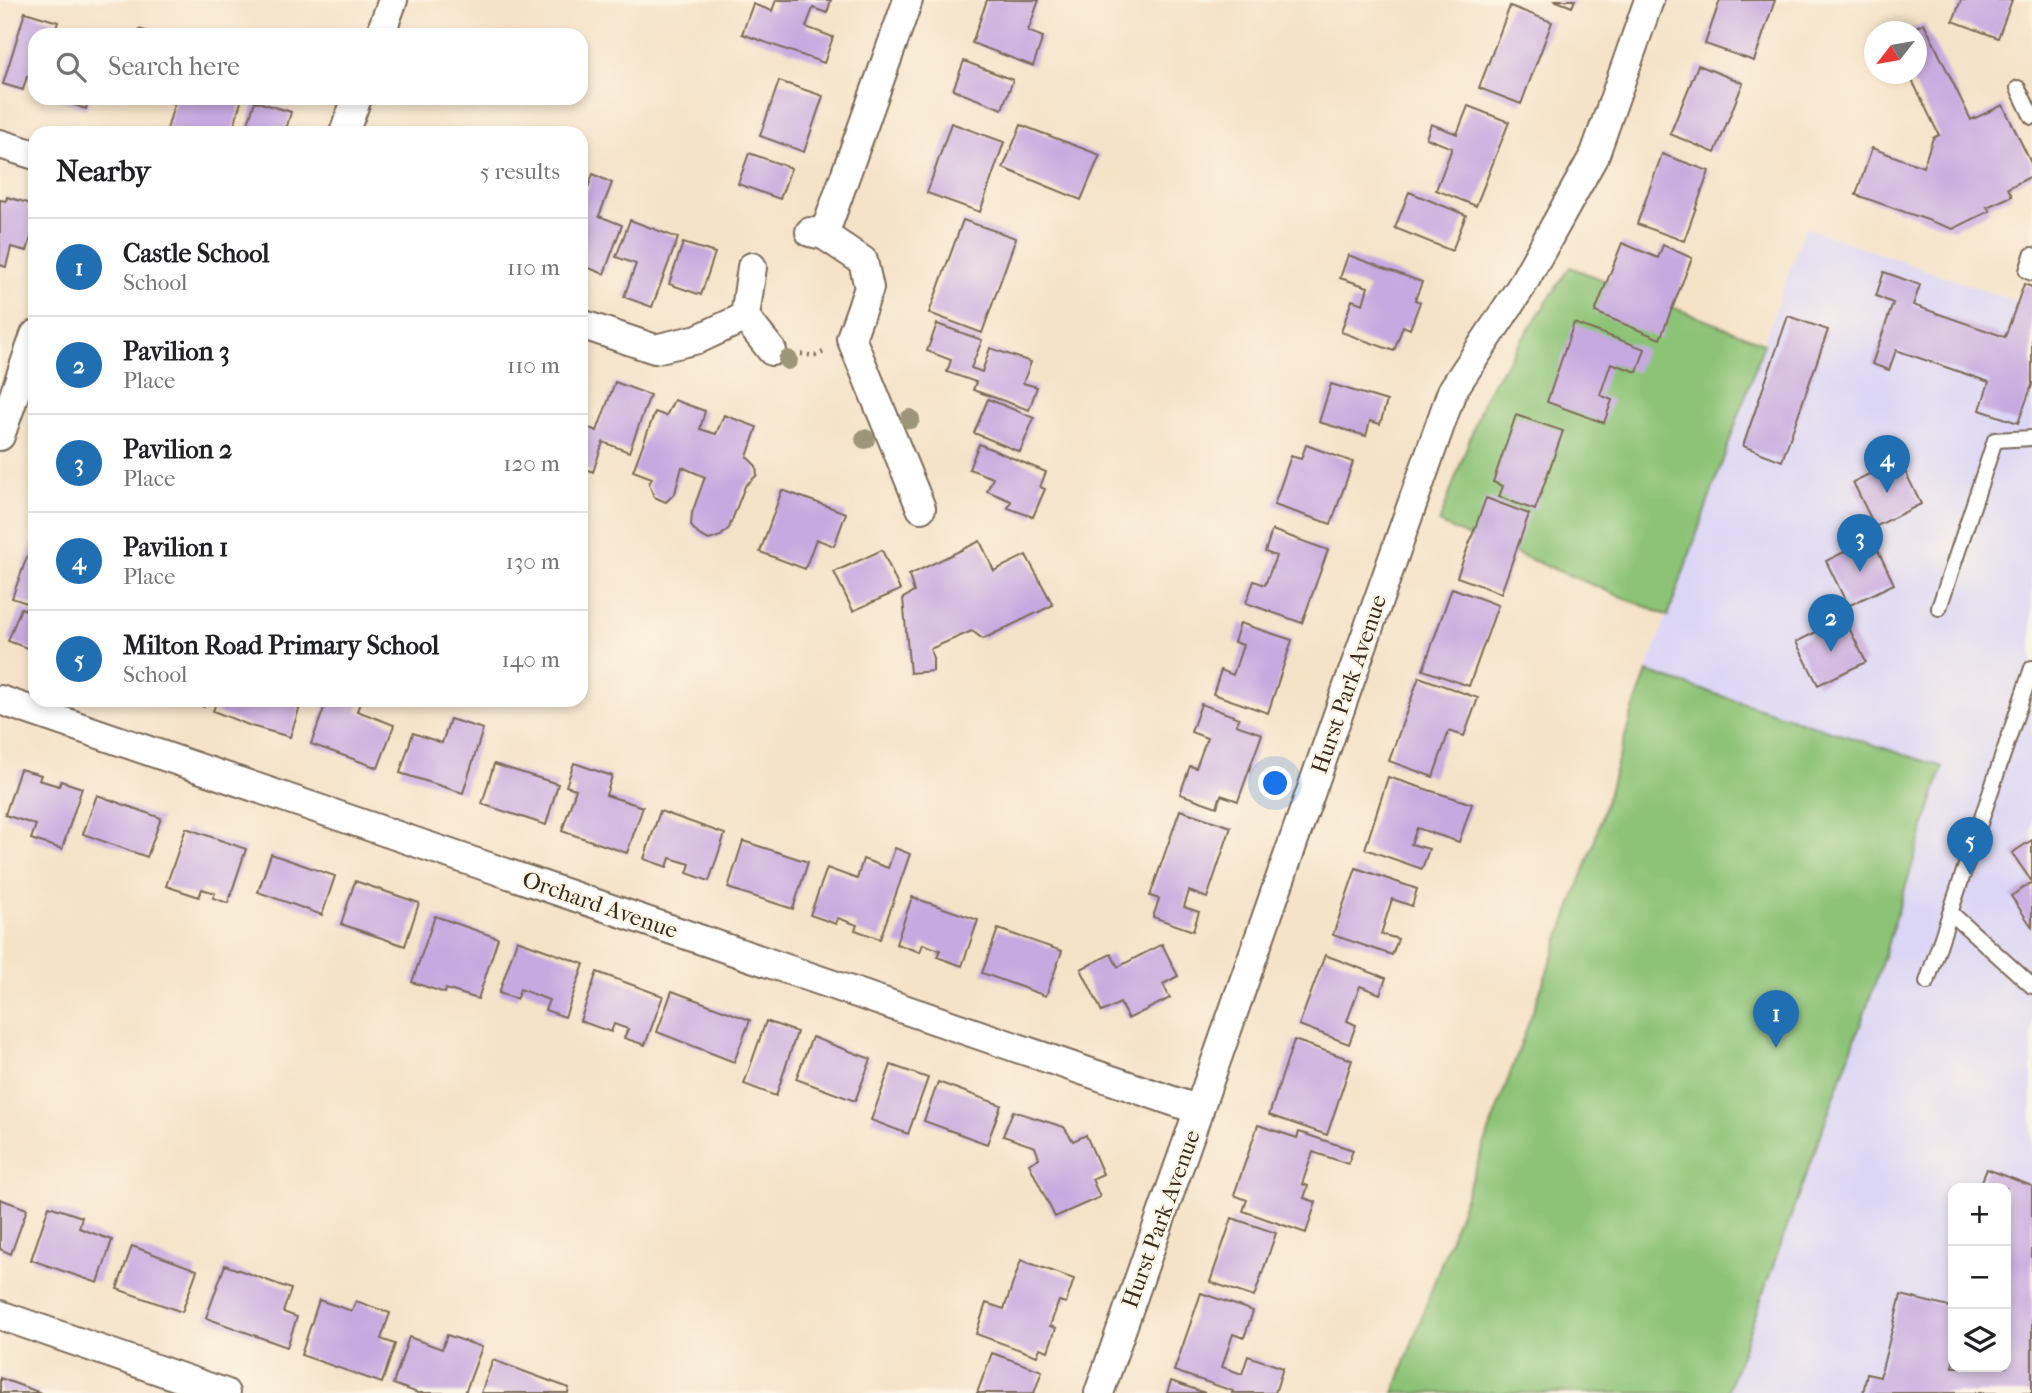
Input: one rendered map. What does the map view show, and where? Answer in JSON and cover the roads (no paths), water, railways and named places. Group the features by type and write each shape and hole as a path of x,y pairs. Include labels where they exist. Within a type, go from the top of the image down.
{"street":[{"path":"383,28 393,0"},
{"path":"908,0 817,233 863,261 869,288 851,338 921,508"},
{"name":"Hurst Park Avenue","path":"1099,1393 1452,391 1521,287 1595,154 1649,0"},
{"path":"347,126 354,105"},
{"path":"0,144 28,153"},
{"path":"752,267 745,317 772,351"},
{"path":"588,326 655,349 698,339 745,317"},
{"path":"0,436 28,355"},
{"name":"Orchard Avenue","path":"0,700 1199,1110"},
{"path":"0,1315 225,1393"}],"lane":[{"path":"2018,88 2032,117"},
{"path":"2032,255 2026,271 2032,273"},
{"path":"1939,608 1996,440 2032,438"},
{"path":"1927,982 2032,668"},
{"path":"1951,914 2032,986"}],"place":[{"name":"Pavilion 1","path":"1887,493"},
{"name":"Pavilion 2","path":"1860,572"},
{"name":"Pavilion 3","path":"1831,652"},
{"name":"Milton Road Primary School","path":"1970,875"},
{"name":"Castle School","path":"1776,1048"}]}
